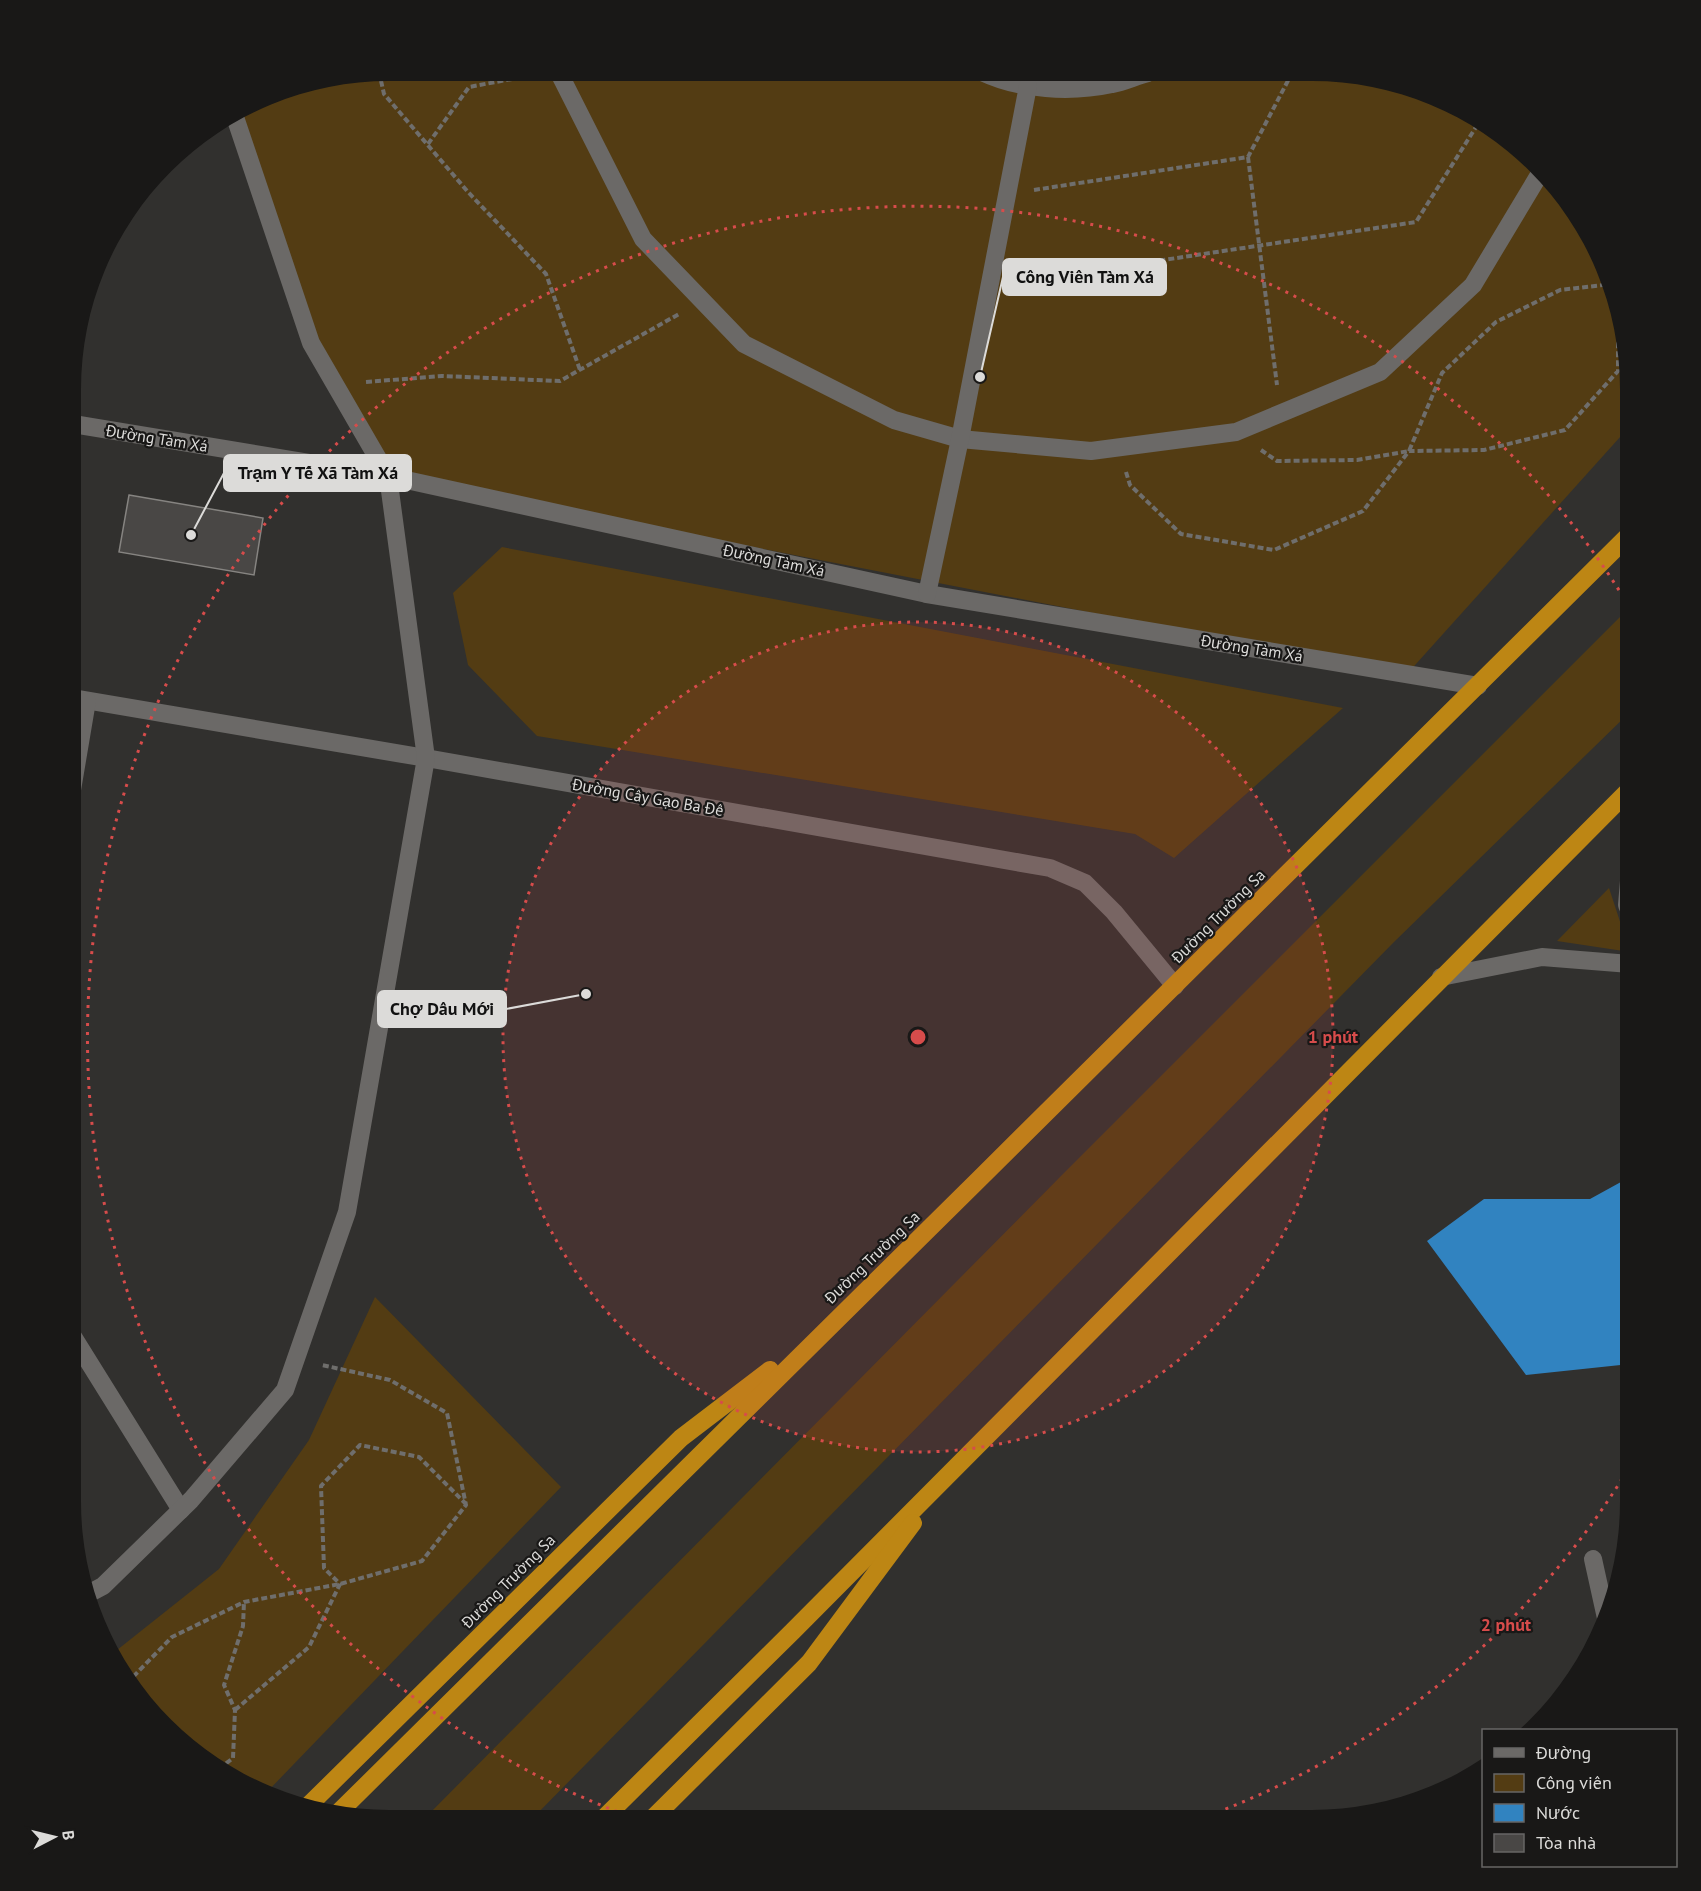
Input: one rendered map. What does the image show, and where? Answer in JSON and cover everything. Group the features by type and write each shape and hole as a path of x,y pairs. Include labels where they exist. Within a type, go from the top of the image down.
{"highway":[{"name":"Đường Trường Sa","path":"345,1806 1620,544"},
{"path":"612,1810 1620,799"},
{"name":"Đường Trường Sa","path":"313,1801 681,1438 831,1324"},
{"path":"661,1810 809,1664 952,1470"}],"street":[{"path":"556,81 643,239 744,344 894,420 960,439 1091,451 1236,432 1380,372 1473,285 1537,178"},
{"path":"1009,81 1028,86 1070,89 1122,81"},
{"path":"927,594 960,439 1028,86"},
{"path":"94,1591 103,1586 181,1510 285,1390 347,1212 426,758 388,476 311,344 237,121"},
{"name":"Đường Tàm Xá","path":"81,425 388,476 927,594 1478,686"},
{"name":"Đường Cây Gạo Ba Đê","path":"81,700 426,758 1050,868 1085,883 1114,912 1175,986"},
{"path":"1441,977 1542,957 1620,963"},
{"path":"81,1349 181,1510"},
{"path":"1593,1559 1603,1604"}],"path":[{"path":"381,81 384,94 468,192 546,274 580,370"},
{"path":"428,144 469,87 502,81"},
{"path":"1281,413 1248,157 1288,81"},
{"path":"989,286 1416,222 1475,128"},
{"path":"1007,194 1248,157"},
{"path":"1118,448 1130,485 1181,534 1274,550 1363,511 1409,451 1442,372 1496,322 1560,290 1602,285"},
{"path":"335,385 442,376 560,381 703,301"},
{"path":"1236,432 1277,461 1357,460 1409,451 1484,450 1565,430 1618,371 1618,359"},
{"path":"135,1676 172,1637 244,1602 340,1584 422,1561 466,1504 447,1413 390,1380 295,1359"},
{"path":"340,1584 324,1568 321,1486 360,1445 419,1456 466,1504"},
{"path":"235,1710 309,1647 340,1584"},
{"path":"227,1764 233,1758 235,1710 224,1685 243,1626 244,1602"}],"green space":[{"path":"389,81 1332,82 1392,91 1430,104 1466,122 1500,145 1544,186 1579,235 1597,271 1610,309 1619,369 1620,437 1407,674 388,476 311,343 238,120 271,104 309,91 349,84"},
{"path":"502,547 1343,708 1174,858 1135,834 537,736 468,665 453,593"},
{"path":"1620,617 1620,722 1394,942 541,1810 433,1810 1060,1177"},
{"path":"1609,888 1620,922 1620,950 1557,941"},
{"path":"375,1297 561,1487 272,1787 235,1769 186,1734 145,1690 118,1649 219,1569 309,1440"}],"water":[{"path":"1620,1182 1620,1365 1526,1375 1427,1241 1484,1199 1590,1199"}],"building":[{"path":"129,495 263,518 254,575 119,552"}],"place":[{"name":"Công Viên Tàm Xá","path":"980,377"},
{"name":"Trạm Y Tế Xã Tàm Xá","path":"191,535"},
{"name":"Chợ Dâu Mới","path":"586,994"}]}
